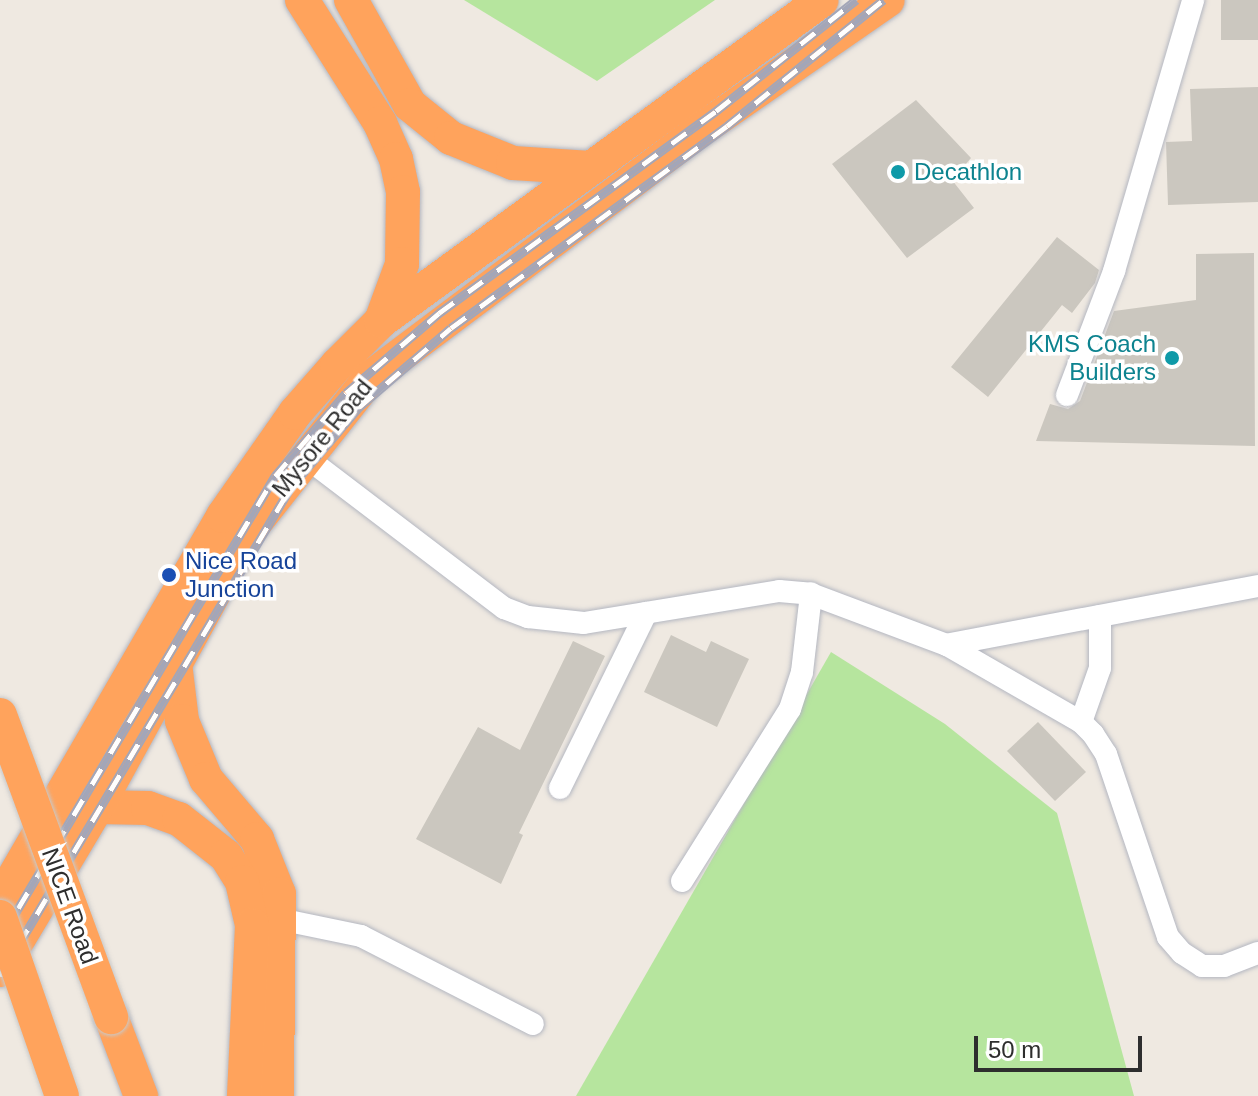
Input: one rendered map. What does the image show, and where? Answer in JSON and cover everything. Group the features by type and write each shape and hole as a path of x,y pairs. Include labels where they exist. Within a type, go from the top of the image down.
{"highway":[{"path":"302,0 380,123 396,159 403,192 402,264 381,321"},
{"path":"351,0 410,105 451,138 513,163 591,168"},
{"name":"Mysore Road","path":"0,901 223,516 295,413 381,321 822,0"},
{"name":"Mysore Road","path":"0,970 97,807 247,533 303,455 370,378 607,198 888,0"},
{"path":"175,663 182,721 206,779 257,839 279,894 277,1096"},
{"name":"NICE Road","path":"0,715 141,1096"},
{"path":"97,807 148,808 179,819 226,856 242,882 252,925 244,1096"},
{"path":"0,917 62,1096"}],"street":[{"path":"1067,395 1114,271 1193,0"},
{"path":"303,455 504,608 556,623 646,613 779,591 811,594 947,645 1081,722 1106,754 1168,937 1202,966 1224,966 1258,953"},
{"path":"947,645 1258,586"},
{"path":"682,881 790,709 802,672 811,594"},
{"path":"560,788 646,613"},
{"path":"1081,722 1100,668 1100,616"},
{"path":"279,919 361,936 533,1024"}],"green space":[{"path":"464,0 715,0 597,81"},
{"path":"831,652 945,724 1057,813 1134,1096 576,1096"}],"building":[{"path":"1221,0 1258,0 1258,40 1221,40"},
{"path":"1258,87 1258,202 1168,205 1166,142 1192,141 1190,89"},
{"name":"Decathlon","path":"916,100 971,158 952,180 974,208 907,258 832,164"},
{"path":"1057,237 1099,270 1095,283 1072,313 1062,305 988,397 951,367"},
{"name":"KMS Coach Builders","path":"1254,253 1255,446 1036,441 1050,404 1068,409 1080,401 1114,311 1196,300 1196,254"},
{"path":"671,635 706,652 711,641 749,659 717,727 644,692"},
{"path":"573,641 605,656 519,833 523,835 501,884 416,839 478,727 520,750"},
{"path":"1038,722 1086,772 1055,801 1007,751"}],"railway":[{"path":"0,939 275,476 346,393 439,313 716,111 856,0"},
{"path":"0,976 291,487 359,407 451,328 727,126 883,0"}],"place":[{"name":"Decathlon","path":"898,172"},
{"name":"KMS Coach Builders","path":"1172,358"},
{"name":"Nice Road Junction","path":"169,575"}]}
